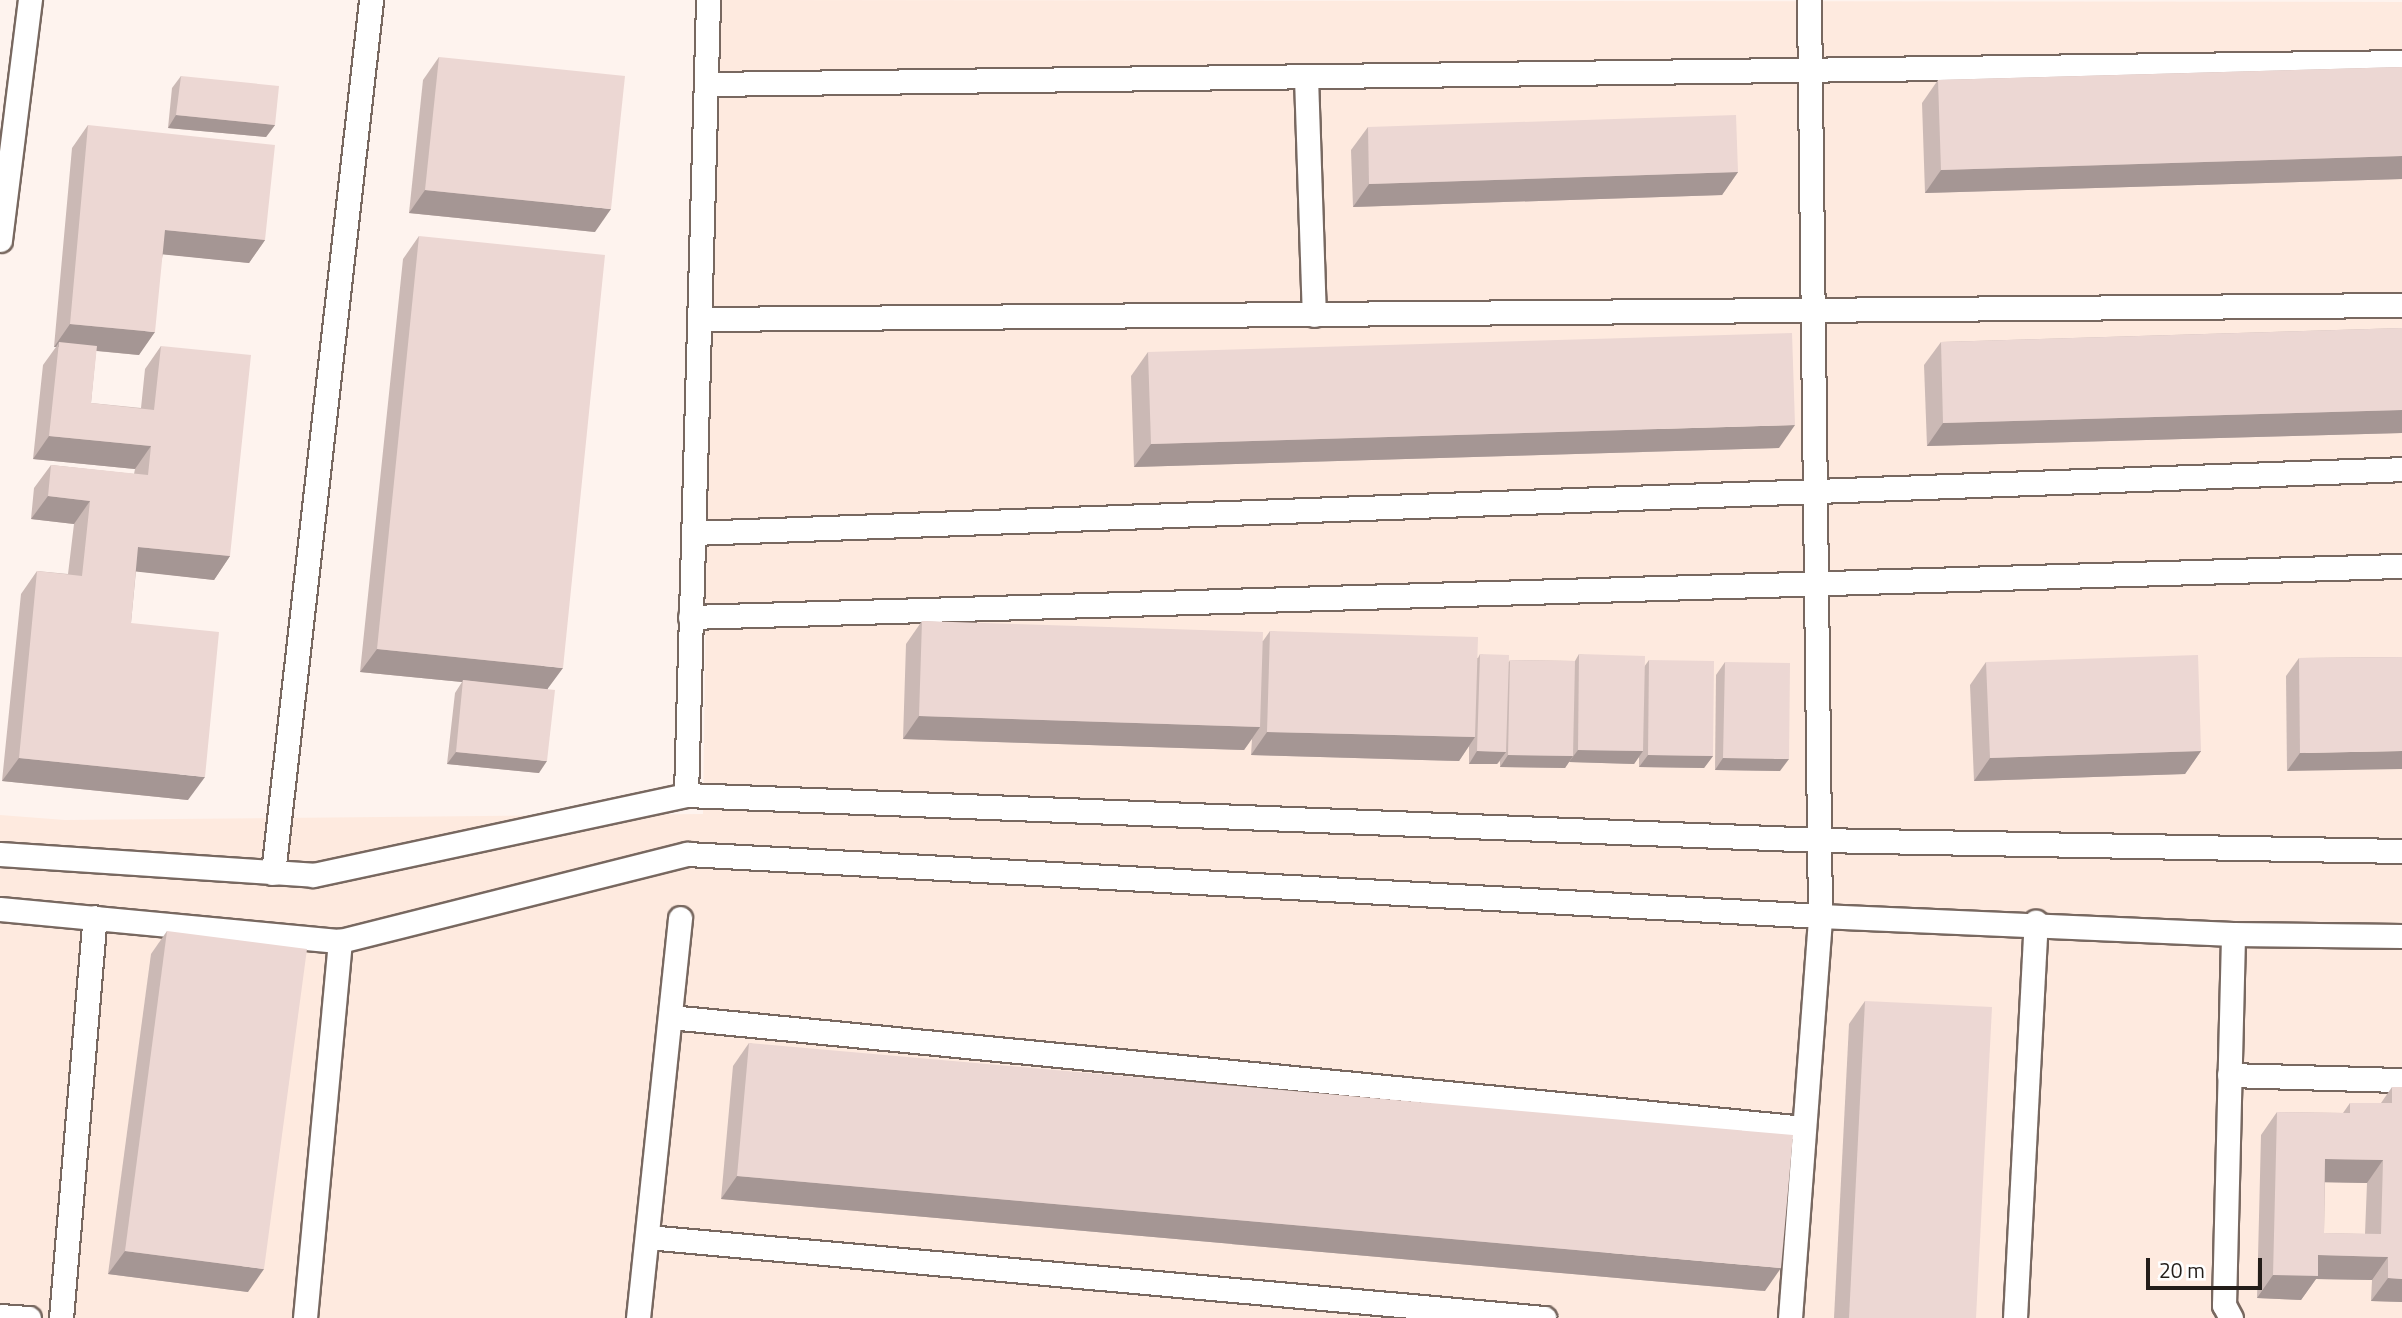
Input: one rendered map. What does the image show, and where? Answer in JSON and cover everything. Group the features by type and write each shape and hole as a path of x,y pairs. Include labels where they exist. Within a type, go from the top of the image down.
{"lane":[{"path":"0,240 30,0"},
{"path":"273,873 371,0"},
{"path":"686,794 708,0"},
{"path":"1790,1318 1820,916 1809,0"},
{"path":"706,84 2402,62"},
{"path":"1306,76 1314,315"},
{"path":"699,319 2402,305"},
{"path":"693,533 2402,469"},
{"path":"691,617 2402,566"},
{"path":"0,853 313,875 686,794 1819,840 2402,851"},
{"path":"0,909 340,941 687,854 1820,916 2036,922 2233,934 2402,936"},
{"path":"61,1318 95,917"},
{"path":"638,1318 680,918"},
{"path":"2015,1318 2036,922"},
{"path":"2231,1318 2224,1305 2233,934"},
{"path":"305,1318 340,941"},
{"path":"670,1017 1804,1128"},
{"path":"2229,1075 2402,1080"},
{"path":"647,1237 1544,1318"},
{"path":"0,1315 29,1318"}],"shaded area":[{"path":"714,0 2402,2 2402,1318 0,1318 0,815 65,820 703,814"}],"building":[{"path":"439,57 625,76 611,209 425,190"},
{"path":"2402,67 2402,156 1941,170 1938,80"},
{"path":"181,76 279,86 275,125 176,115"},
{"path":"1736,115 1738,172 1369,184 1368,127"},
{"path":"88,125 275,145 265,240 165,230 155,332 70,324"},
{"path":"419,236 605,255 563,668 377,649"},
{"path":"2402,328 2402,410 1943,423 1941,342"},
{"path":"1792,333 1795,425 1151,444 1148,352"},
{"path":"59,342 97,346 91,403 154,410 161,346 251,355 230,556 138,547 131,623 219,632 205,777 19,758 37,571 82,576 90,501 48,496 51,465 148,475 151,446 49,436"},
{"path":"922,621 1263,632 1260,727 919,716"},
{"path":"1270,631 1478,637 1475,737 1267,732"},
{"path":"1480,654 1509,655 1506,752 1477,751"},
{"path":"1579,654 1645,656 1643,751 1578,750"},
{"path":"2198,655 2201,751 1990,758 1986,662"},
{"path":"2402,657 2402,751 2300,753 2299,658"},
{"path":"1510,660 1575,661 1573,756 1508,755"},
{"path":"1649,660 1714,661 1713,756 1648,755"},
{"path":"1725,662 1790,663 1789,759 1723,758"},
{"path":"463,680 555,690 547,761 456,752"},
{"path":"167,931 307,949 264,1269 125,1251"},
{"path":"1865,1001 1992,1007 1976,1318 1849,1318"},
{"path":"749,1043 1793,1135 1781,1268 737,1176"},
{"path":"2392,1087 2402,1087 2402,1279 2388,1278 2388,1257 2318,1255 2318,1276 2273,1275 2277,1112 2350,1113 2350,1103 2392,1103","holes":["2325,1159 2383,1160 2381,1234 2324,1233"]}]}
